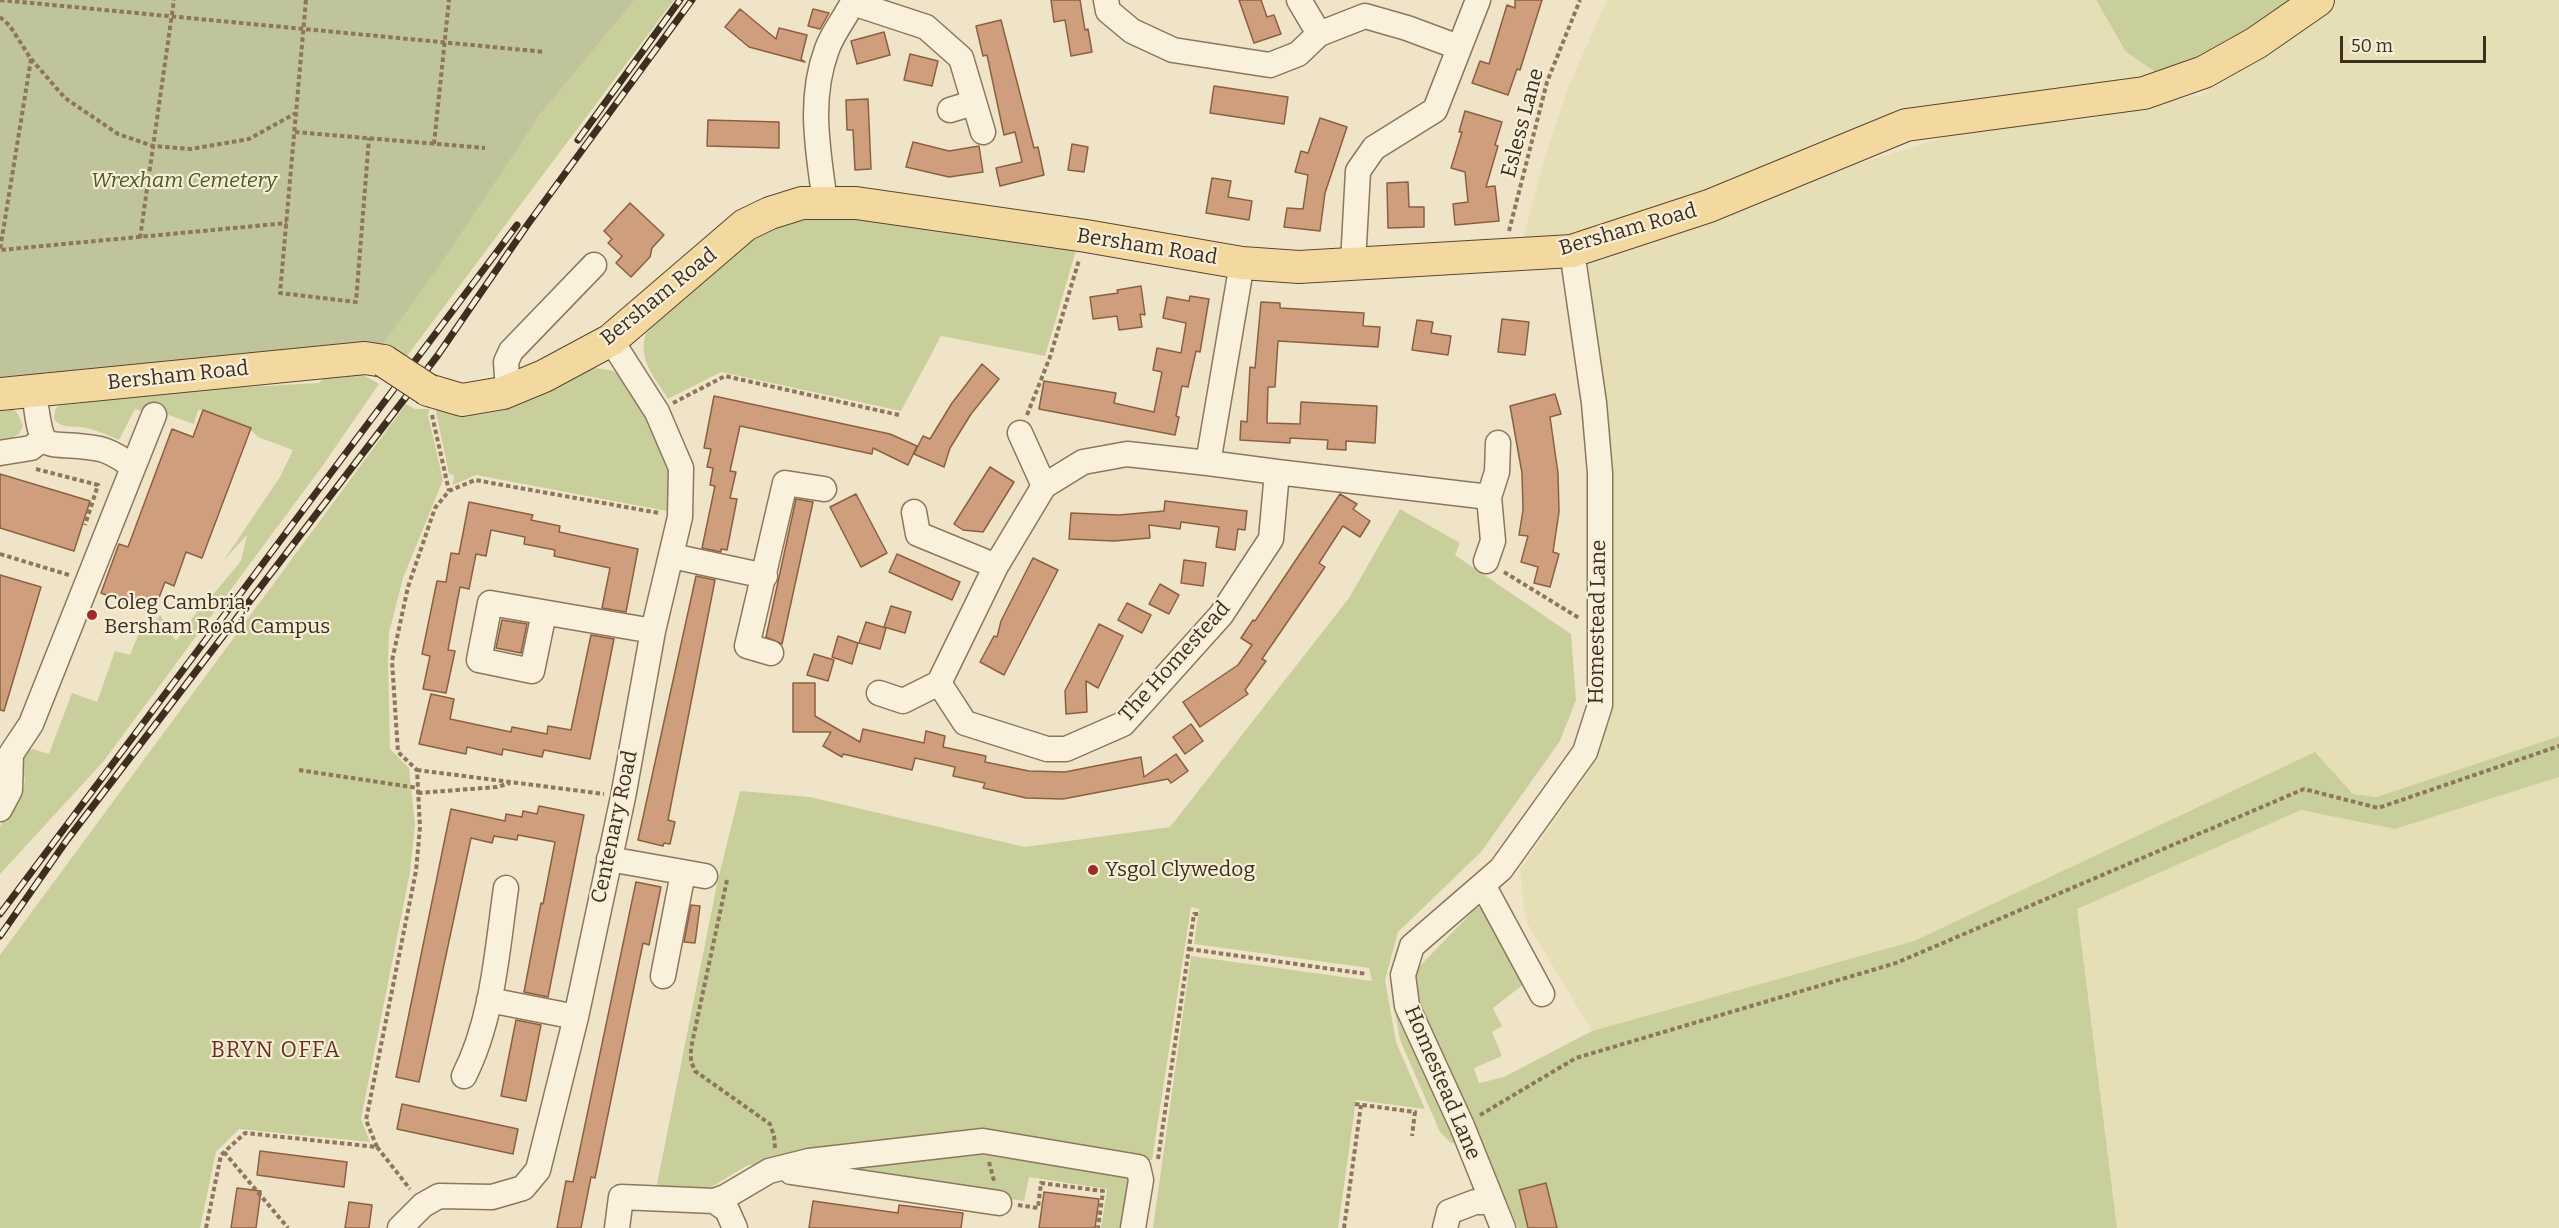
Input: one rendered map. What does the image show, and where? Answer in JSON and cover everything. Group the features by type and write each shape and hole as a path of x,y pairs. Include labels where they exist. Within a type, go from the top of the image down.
{"main road":[{"name":"Bersham Road","path":"0,394 365,358 384,361 434,393 462,400 508,390 544,376 611,340 746,225 770,213 802,203 856,203 1086,236 1242,263 1299,267 1572,251 1709,206 1906,125 2144,93 2204,72 2256,43 2318,0"}],"street":[{"path":"1106,0 1108,11 1132,31 1173,50 1270,65 1298,54 1319,34 1365,16 1407,28 1458,47"},
{"path":"1299,0 1319,34"},
{"path":"1353,263 1358,171 1374,148 1436,110 1458,47 1478,0"},
{"path":"825,202 814,126 817,90 827,49 853,1 926,27 961,58 982,132"},
{"path":"950,110 974,103"},
{"name":"Homestead Lane","path":"1503,1228 1462,1126 1407,1006 1403,975 1412,946 1502,869 1585,752 1600,705 1600,473 1594,403 1572,251"},
{"path":"1208,463 1242,263"},
{"path":"508,390 506,362 511,351 594,265"},
{"name":"Centenary Road","path":"400,1228 423,1205 439,1196 492,1197 523,1188 538,1170 576,1017 623,797 653,632 680,517 681,468 657,412 611,340"},
{"path":"34,391 39,430 43,439 51,446 102,449 133,466"},
{"path":"0,809 10,790 5,761 31,724 154,415"},
{"path":"1020,433 1044,486"},
{"path":"0,453 31,448 43,439"},
{"path":"1486,561 1493,541 1489,497 1497,472 1498,443"},
{"path":"879,693 903,701 939,683 996,566 1044,486 1083,462 1126,454 1489,497"},
{"name":"The Homestead","path":"939,683 965,723 1047,749 1066,749 1123,724 1221,615 1271,539 1277,472"},
{"path":"771,653 747,646 785,483 824,489"},
{"path":"914,512 918,534 996,566"},
{"path":"672,556 765,576"},
{"path":"544,614 653,632"},
{"path":"609,859 694,874 663,976"},
{"path":"1483,885 1542,994"},
{"path":"464,1076 473,1059 489,1000 506,888"},
{"path":"489,1000 576,1017"},
{"path":"617,1228 621,1197 714,1201 775,1170 809,1161 983,1141 1134,1164 1140,1171 1141,1180 1133,1228"},
{"path":"775,1170 999,1203"},
{"path":"714,1201 727,1210 735,1228"},
{"path":"1444,1228 1449,1212 1475,1202 1492,1202"}],"path":[{"path":"0,0 545,52"},
{"path":"140,238 174,0"},
{"path":"306,0 280,293 356,302 369,138"},
{"path":"434,144 449,0"},
{"name":"Esless Lane","path":"1503,256 1547,82 1580,0"},
{"path":"0,17 10,26 31,59 65,98 118,134 153,146 191,149 249,139 296,112"},
{"path":"31,59 0,250 286,223"},
{"path":"295,132 485,148"},
{"path":"1020,433 1050,357 1086,236"},
{"path":"657,412 724,376 899,416"},
{"path":"434,393 432,413 449,491"},
{"path":"33,468 98,485 84,528"},
{"path":"623,797 417,770 398,752 392,661 408,587 435,508 449,491 474,480 680,517"},
{"path":"0,554 29,561 69,576 70,571 89,578"},
{"path":"1486,561 1600,631"},
{"path":"1462,1126 1576,1058 1896,963 2304,789 2378,808 2559,746"},
{"path":"298,770 418,791 497,787 514,782"},
{"path":"417,770 420,827 416,871 366,1120 378,1147 423,1205"},
{"path":"694,874 728,880 691,1048 691,1061 695,1071 770,1124 774,1136 775,1170"},
{"path":"1156,1170 1194,914 1198,914"},
{"path":"1189,949 1367,974"},
{"path":"1355,1104 1415,1112 1412,1136"},
{"path":"1344,1228 1361,1105"},
{"path":"206,1228 220,1155 245,1133 378,1147"},
{"path":"983,1141 999,1203 1038,1208 1041,1183 1103,1191 1098,1228"},
{"path":"224,1152 288,1228"}],"shaded area":[{"path":"1607,0 2096,0 2126,52 2160,75 1743,182 1571,237 1523,240 1543,164 1567,90"},
{"path":"2335,0 2559,0 2559,736 2376,797 2353,794 2315,752 1914,941 1592,1031 1526,921 1520,870 1588,772 1611,714 1612,470 1588,260 1844,168 1973,129 2088,119 2201,95"},
{"path":"2559,777 2559,1228 2117,1228 2076,909 2301,810 2395,829"}],"green space":[{"name":"Wrexham Cemetery","path":"0,0 635,0 539,116 443,260 383,344 0,380"},
{"path":"635,0 674,0 404,360 383,344 539,116"},
{"path":"2096,0 2294,0 2233,42 2160,75 2126,52"},
{"path":"846,214 1077,247 1045,356 941,336 901,411 721,372 668,399 646,360 644,343 646,333 714,268 757,235 788,223"},
{"path":"593,368 611,370 620,375 659,443 669,473 667,511 476,475 453,485 454,475 449,474 436,412 438,406 477,415 505,410 551,386"},
{"path":"360,373 379,384 321,468 103,762 0,874 0,826 22,796 25,781 22,762 26,751 33,749 49,754 72,693 97,702 115,651 130,655 143,623 151,625 160,615 176,641 197,612 197,599 200,596 211,597 241,561 247,535 224,560 280,477 293,450 258,437 248,427 203,410 198,410 194,424 149,408 146,413 135,409 119,440 90,429 61,425 54,419 55,410 58,406 174,391 319,383 325,377"},
{"path":"406,404 415,409 430,409 428,415 443,480 403,578 389,633 390,749 409,768 415,825 410,872 361,1119 370,1142 239,1129 216,1152 200,1228 0,1228 0,955"},
{"path":"0,406 12,407 23,426 19,434 0,443"},
{"name":"Ysgol Clywedog","path":"1400,509 1460,543 1455,555 1571,634 1576,700 1560,741 1481,852 1398,932 1385,980 1396,1042 1425,1109 1356,1100 1338,1228 1153,1228 1191,956 1372,981 1369,968 1194,944 1199,909 1191,907 1152,1160 1138,1159 1129,1204 1120,1228 1101,1228 1107,1189 1029,1177 1024,1201 765,1162 746,1166 708,1189 656,1189 717,884 740,791 810,797 1025,847 1170,827 1349,598"},
{"path":"2559,736 2559,777 2395,829 2301,810 2077,909 2117,1228 1518,1228 1483,1145 1451,1143 1440,1132 1400,1040 1394,1005 1418,1004 1414,972 1476,908 1491,906 1524,984 1493,1008 1502,1026 1492,1032 1502,1056 1474,1068 1479,1083 1504,1077 1592,1031 1914,941 2315,752 2353,794 2376,797"}],"building":[{"path":"1051,0 1080,0 1085,30 1088,29 1092,52 1071,56 1065,20 1054,22"},
{"path":"1239,0 1261,0 1267,17 1274,15 1281,34 1254,43"},
{"path":"1515,0 1542,0 1520,70 1517,69 1508,95 1472,83 1480,61 1489,64 1507,5 1515,8"},
{"path":"740,9 776,39 779,28 807,35 801,59 805,62 749,47 725,27"},
{"path":"813,9 829,13 820,29 808,26"},
{"path":"1001,20 1034,148 1038,147 1044,175 1000,186 996,168 1022,162 1015,132 1004,135 987,55 983,56 976,26"},
{"path":"884,32 890,55 857,64 851,41"},
{"path":"910,54 938,61 932,86 904,80"},
{"path":"1214,86 1288,97 1284,124 1210,113"},
{"path":"868,99 871,169 855,170 853,130 847,130 846,100"},
{"path":"1465,111 1502,122 1495,145 1498,146 1486,187 1495,186 1499,221 1455,225 1453,204 1468,202 1465,172 1451,168 1462,132 1459,132"},
{"path":"1320,118 1347,127 1325,193 1320,231 1284,227 1287,208 1303,209 1308,175 1295,172 1301,151 1308,153"},
{"path":"708,120 779,122 779,148 707,146"},
{"path":"913,142 949,151 979,146 983,172 949,177 906,167"},
{"path":"1072,144 1088,147 1084,172 1068,170"},
{"path":"1212,178 1231,181 1228,197 1252,201 1249,220 1206,213"},
{"path":"1408,182 1409,207 1424,207 1424,227 1388,228 1387,183"},
{"path":"630,203 664,235 652,248 650,257 631,277 616,263 622,256 608,243 612,239 604,231"},
{"path":"1141,286 1145,315 1140,314 1142,327 1119,330 1117,316 1093,319 1090,297 1118,293 1117,290"},
{"path":"1190,296 1209,299 1200,352 1196,351 1188,387 1182,386 1175,435 1039,409 1044,381 1116,393 1114,403 1154,412 1162,372 1153,370 1157,348 1181,353 1186,323 1163,318 1167,297 1189,301"},
{"path":"1261,302 1280,303 1280,308 1364,313 1363,326 1380,327 1378,347 1278,341 1275,387 1268,387 1267,423 1300,424 1301,402 1377,406 1375,443 1346,441 1346,450 1327,449 1328,440 1290,438 1290,443 1240,440 1241,421 1247,422 1250,367 1255,368"},
{"path":"1502,319 1529,322 1525,355 1498,352"},
{"path":"1417,320 1433,322 1431,333 1451,336 1448,355 1412,350"},
{"path":"982,364 999,379 971,414 950,448 944,467 914,454 923,436 930,439 952,403"},
{"path":"1555,394 1561,414 1550,417 1558,473 1559,512 1553,552 1559,554 1550,587 1534,583 1538,567 1521,562 1528,536 1519,535 1523,510 1522,473 1510,406"},
{"path":"714,396 890,434 917,446 908,465 873,448 872,454 740,426 730,471 736,472 730,498 737,499 727,550 721,549 721,552 702,548 715,486 710,485 713,468 707,467 711,449 704,448"},
{"path":"203,410 251,428 202,558 186,552 174,586 165,582 153,613 101,593 119,544 128,547 172,429 193,437"},
{"path":"990,467 1014,482 983,532 963,530 954,524"},
{"path":"0,474 90,501 74,551 0,528"},
{"path":"856,494 887,553 861,567 830,507"},
{"path":"1340,494 1357,504 1353,509 1370,521 1360,537 1343,526 1319,563 1325,567 1262,659 1266,661 1245,690 1248,694 1200,727 1183,702 1238,665 1252,645 1241,638 1253,620 1255,621"},
{"path":"796,499 813,502 782,644 766,637"},
{"path":"1165,501 1247,511 1245,530 1238,529 1235,550 1216,547 1219,527 1181,522 1180,529 1149,525 1150,538 1114,541 1069,539 1071,513 1119,515 1164,511"},
{"path":"469,502 533,515 531,520 560,526 559,532 638,549 626,612 602,608 610,568 554,556 555,550 524,544 525,537 491,530 486,556 476,554 469,589 460,587 448,650 455,651 446,693 423,689 430,656 422,654 437,581 446,582 451,553 459,554"},
{"path":"897,554 960,582 952,600 889,572"},
{"path":"1033,558 1058,570 1004,675 980,662 994,636 997,637 1001,621"},
{"path":"1184,560 1206,563 1203,586 1181,583"},
{"path":"0,575 41,587 4,711 0,710"},
{"path":"696,576 715,580 668,820 675,822 670,844 664,843 663,846 638,840"},
{"path":"1160,584 1179,595 1169,614 1149,604"},
{"path":"1127,603 1151,615 1142,633 1118,620"},
{"path":"891,606 911,612 905,633 884,627"},
{"path":"502,620 527,624 521,653 496,648"},
{"path":"866,622 886,628 880,649 859,643"},
{"path":"1099,624 1123,636 1098,688 1086,681 1087,712 1066,714 1065,691"},
{"path":"591,635 614,639 590,759 544,750 542,757 503,749 502,755 467,747 466,754 419,744 431,694 454,699 450,719 511,732 512,727 547,734 548,726 571,730"},
{"path":"838,636 858,643 852,664 832,657"},
{"path":"814,654 834,660 828,681 807,675"},
{"path":"793,683 815,683 815,716 860,742 863,729 924,743 926,731 945,736 943,747 986,756 985,762 1029,771 1065,772 1141,757 1144,777 1176,754 1188,771 1171,783 1168,779 1063,799 1026,798 983,788 985,783 953,776 955,767 915,758 912,770 843,754 842,757 823,746 831,732 793,732"},
{"path":"1191,724 1203,741 1185,754 1173,737"},
{"path":"539,806 584,815 548,997 524,992 555,842 518,835 517,840 494,836 492,843 471,838 419,1082 396,1077 451,809 505,821 506,814 522,817 523,811 537,814"},
{"path":"636,882 661,887 649,945 643,943 595,1178 591,1177 581,1228 557,1228 566,1181 573,1182"},
{"path":"691,905 700,906 695,943 684,942"},
{"path":"516,1020 541,1025 526,1101 501,1096"},
{"path":"402,1104 518,1129 513,1154 397,1129"},
{"path":"260,1151 347,1162 344,1187 257,1175"},
{"path":"1546,1183 1557,1228 1528,1228 1519,1190"},
{"path":"237,1188 261,1191 256,1228 231,1228"},
{"path":"1044,1192 1099,1199 1095,1228 1039,1228"},
{"path":"813,1201 898,1213 899,1205 963,1213 961,1228 809,1228"},
{"path":"349,1202 372,1205 369,1228 345,1228"}],"railway":[{"path":"578,140 680,0"},
{"path":"0,936 67,840 438,355 528,224 692,0"},
{"path":"0,914 517,225"}],"place":[{"name":"Coleg Cambria, Bersham Road Campus","path":"92,615"},
{"name":"Ysgol Clywedog","path":"1093,870"}],"district":[{"name":"BRYN OFFA","path":"276,1051"}]}
